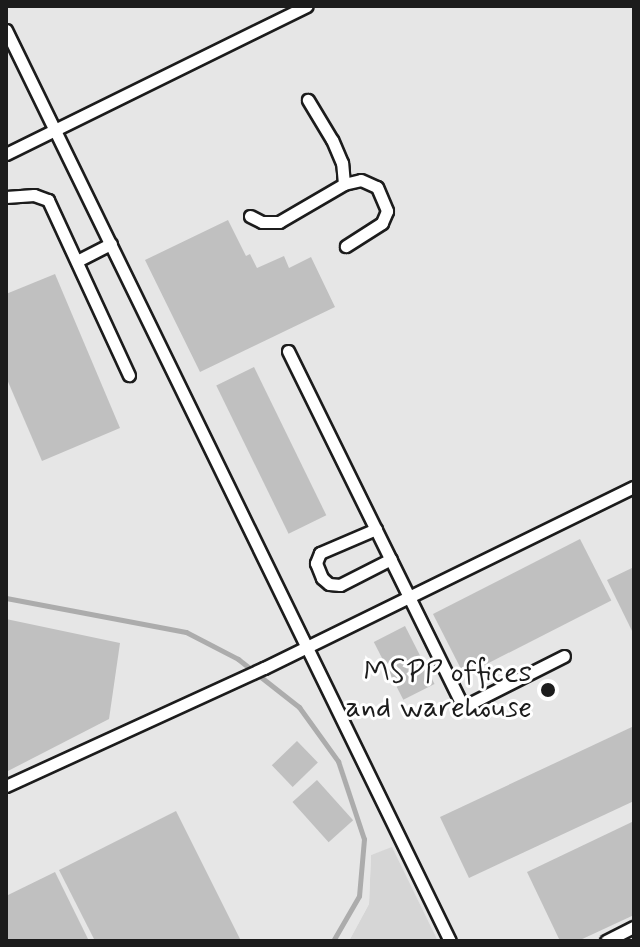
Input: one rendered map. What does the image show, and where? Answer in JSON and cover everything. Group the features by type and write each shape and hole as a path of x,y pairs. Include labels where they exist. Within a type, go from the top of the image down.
{"lane":[{"path":"6,154 307,6"},
{"path":"6,30 450,941"},
{"path":"308,100 342,163 344,184"},
{"path":"250,216 262,222 279,222 344,184 361,180 377,187 387,211 382,223 346,246"},
{"path":"6,197 34,195 48,200 129,375"},
{"path":"77,261 111,244"},
{"path":"288,351 463,707 564,656"},
{"path":"6,786 239,680 634,487"},
{"path":"376,529 320,553 316,563 322,578 329,584 340,585 391,559"},
{"path":"606,941 634,927"}],"shaded area":[{"path":"6,6 634,6 634,941 438,941 392,848 371,855 369,904 349,941 6,941"},
{"path":"392,847 438,941 349,941 369,904 371,855"}],"building":[{"path":"228,220 246,256 250,254 257,268 284,256 289,268 311,257 335,307 200,372 145,260"},
{"path":"55,274 120,428 42,461 6,377 6,294"},
{"path":"254,367 326,515 289,534 216,385"},
{"path":"580,539 611,600 464,675 433,614"},
{"path":"634,567 634,635 607,580"},
{"path":"6,619 120,643 109,719 6,772"},
{"path":"405,626 435,684 403,700 374,642"},
{"path":"634,726 634,801 469,878 440,817"},
{"path":"297,741 318,763 293,787 272,765"},
{"path":"317,780 353,820 329,842 292,802"},
{"path":"176,811 241,941 95,941 59,870"},
{"path":"634,821 634,915 578,941 560,941 527,872"},
{"path":"55,872 89,941 6,941 6,896"}],"waterway":[{"path":"6,598 186,632 238,659 299,707 338,761 364,839 359,896 333,941"}],"place":[{"name":"MSPP offices and warehouse","path":"548,690"}]}
